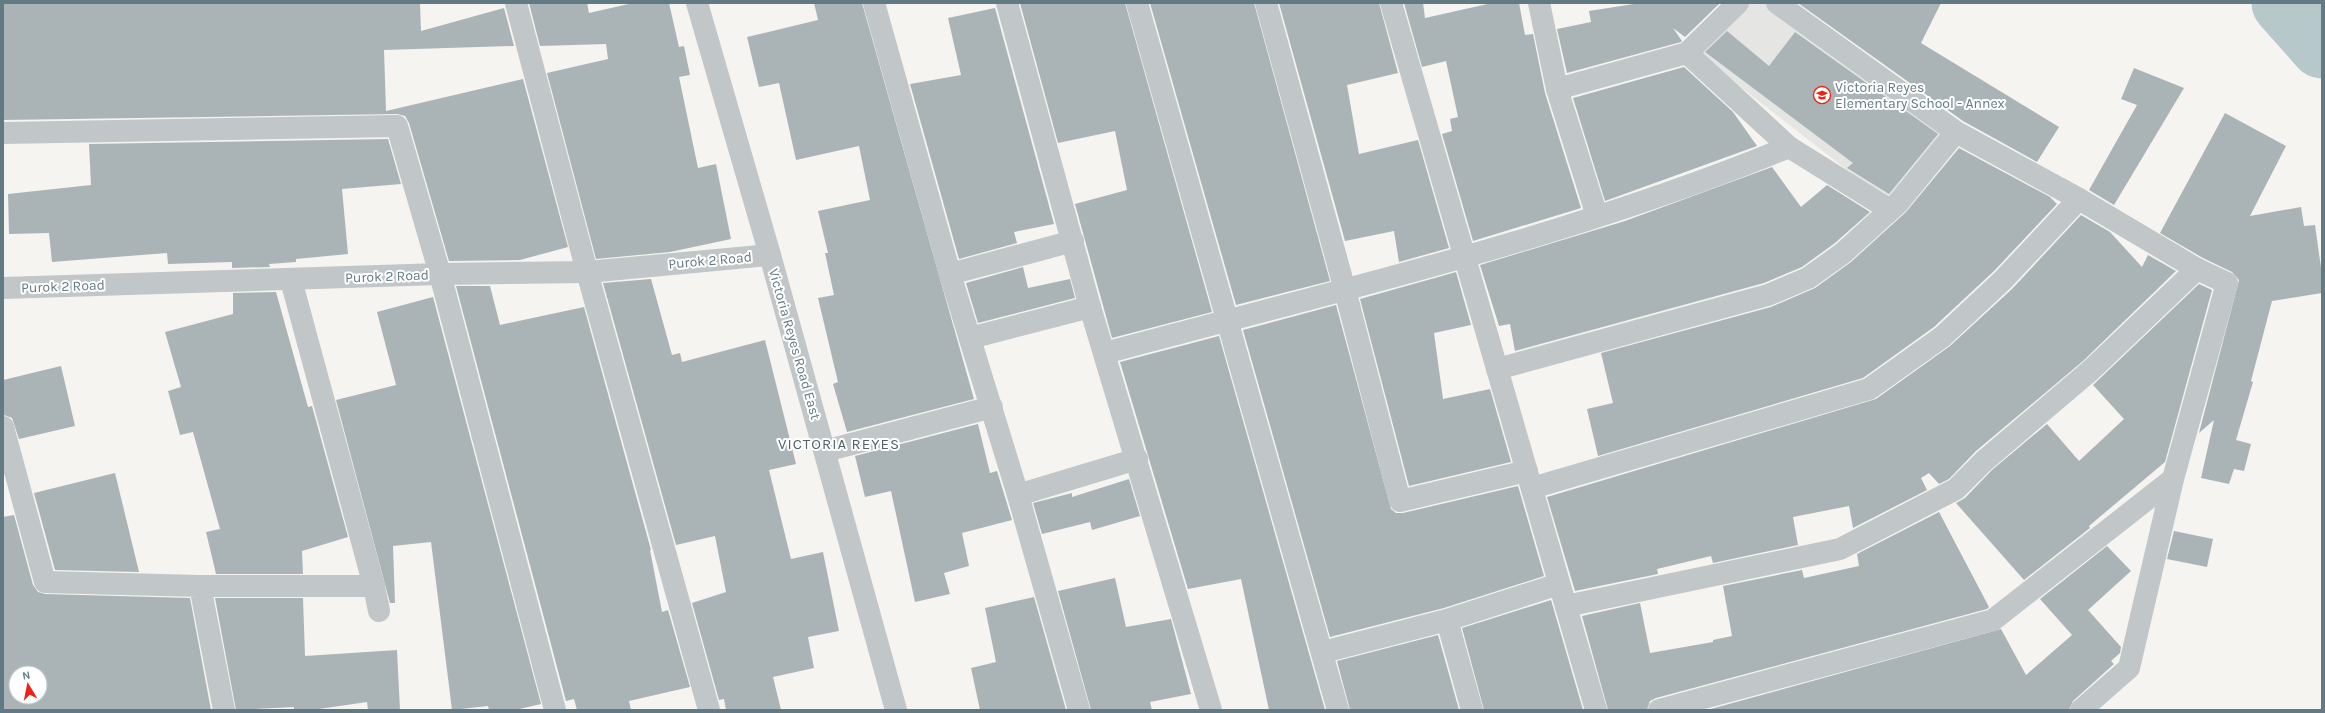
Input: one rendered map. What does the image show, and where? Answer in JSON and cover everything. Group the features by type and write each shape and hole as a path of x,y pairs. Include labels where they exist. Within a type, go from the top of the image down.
{"street":[{"path":"516,3 587,272 709,710"},
{"name":"Victoria Reyes Road East","path":"697,3 770,255 896,710"},
{"path":"874,3 950,274 992,407 1079,710"},
{"path":"1006,3 1090,307 1211,710"},
{"path":"1137,3 1323,652 1338,710"},
{"path":"1266,3 1346,290 1400,501 1529,479 1868,389 1942,337 2003,280 2079,199"},
{"path":"1391,3 1596,710"},
{"path":"1539,3 1557,89 1597,216"},
{"path":"1557,89 1687,53 1738,3"},
{"path":"1777,3 1956,132 2079,199 2197,269 2227,283 2173,479 2129,668 2081,710"},
{"path":"1687,53 1789,147 1890,210"},
{"path":"3,133 397,126 440,274 555,710"},
{"path":"1497,369 1768,295 1808,278 1843,254 1890,210 1956,132"},
{"path":"1105,353 1465,258 1597,216 1737,168 1789,147"},
{"path":"950,274 1073,241"},
{"name":"Purok 2 Road","path":"3,288 291,280 440,274 587,272 770,255"},
{"path":"1566,606 1840,549 1956,489 1984,461 2090,370 2197,269"},
{"path":"291,280 374,586 379,611"},
{"path":"970,338 1090,307"},
{"path":"825,451 992,407"},
{"path":"3,427 45,582 200,586 374,586"},
{"path":"1018,495 1136,459"},
{"path":"1658,710 1993,620 2173,479"},
{"path":"1323,652 1447,620 1559,584"},
{"path":"200,586 224,710"},
{"path":"1447,620 1472,710"}],"shaded area":[{"name":"Victoria Reyes Elementary School - Annex","path":"1746,3 1767,3 1949,136 1891,204 1698,54"}],"building":[{"path":"3,3 420,3 421,31 504,8 514,46 384,50 386,111 523,79 568,247 520,260 449,261 409,123 405,116 397,114 3,120"},
{"path":"529,3 587,3 589,13 633,3 669,3 679,47 684,46 690,75 679,77 698,168 716,164 731,239 670,252 596,259 547,73 608,59 606,44 540,46"},
{"path":"814,3 862,3 974,399 847,432 833,384 838,382 818,298 834,295 825,253 828,253 818,211 870,200 859,146 796,160 779,83 759,87 747,37 818,20"},
{"path":"1020,3 1125,3 1212,312 1112,338 1075,204 1127,190 1115,131 1058,143"},
{"path":"1150,3 1254,3 1330,281 1236,305"},
{"path":"1279,3 1379,3 1398,73 1347,85 1359,154 1418,140 1449,248 1399,262 1394,231 1345,241"},
{"path":"1404,3 1423,3 1425,18 1492,3 1519,3 1525,35 1533,34 1545,93 1581,208 1473,241 1442,134 1452,131 1450,119 1458,117 1446,61 1422,67"},
{"path":"1640,3 1720,3 1685,37 1673,28 1682,41 1681,42 1567,73 1557,29 1591,22 1589,11"},
{"path":"1798,3 1941,3 1921,43 2059,127 2037,162 1963,121"},
{"path":"995,8 1054,224 1014,232 1017,243 959,259 910,84 961,75 948,18"},
{"name":"Victoria Reyes Elementary School - Annex","path":"1727,31 1769,66 1795,32 1938,134 1889,194 1847,168 1853,163 1705,52"},
{"path":"1684,67 1733,112 1757,146 1605,201 1573,98"},
{"path":"2134,68 2184,88 2114,205 2089,190 2137,105 2121,99"},
{"path":"2225,113 2286,146 2250,216 2301,207 2304,226 2315,225 2322,275 2322,293 2272,301 2251,381 2253,382 2236,440 2251,444 2244,471 2234,469 2229,484 2201,478 2214,420 2199,433 2239,280 2232,272 2203,258 2160,233"},
{"path":"388,139 401,184 342,189 348,254 296,259 296,262 269,264 270,267 232,268 232,262 168,264 167,253 52,262 49,233 9,234 8,194 91,185 89,144"},
{"path":"1959,148 2050,197 2057,204 1994,271 1934,327 1863,378 1598,456 1587,409 1613,403 1601,353 1771,307 1815,288 1851,262 1906,212"},
{"path":"1772,167 1801,207 1827,185 1870,212 1835,243 1802,267 1764,283 1515,351 1510,324 1499,326 1480,265 1625,221"},
{"path":"2081,215 2110,232 2142,267 2148,255 2176,271 2083,361 1976,451 1949,479 1939,484 1929,473 1921,478 1927,490 1853,528 1849,506 1793,517 1798,545 1713,563 1711,556 1657,569 1658,574 1575,591 1547,497 1876,399 1950,346 2012,289"},
{"path":"1023,267 1028,288 1070,279 1075,298 978,323 966,283"},
{"path":"1456,272 1471,325 1434,333 1443,399 1490,389 1511,462 1409,486 1360,299"},
{"path":"651,279 672,355 680,353 682,362 765,340 796,464 769,470 791,559 823,552 839,631 808,637 814,668 773,677 781,710 726,710 724,699 719,700 692,603 726,592 715,536 676,545 603,283"},
{"path":"2199,284 2212,290 2165,462 2089,526 2090,528 2024,580 1956,503 1965,498 1992,470 2047,424 2079,461 2124,419 2093,385"},
{"path":"456,286 490,286 500,325 584,307 651,550 662,612 668,610 690,687 629,701 631,710 577,710 574,699 566,701"},
{"path":"276,292 308,407 312,406 348,537 302,551 303,574 216,574 206,532 220,529 193,432 180,435 168,391 181,387 165,332 233,314 233,293"},
{"path":"433,297 541,704 515,710 489,710 488,706 452,710 431,542 393,546 395,603 390,603 336,400 396,385 377,312"},
{"path":"1336,305 1391,509 1396,513 1403,513 1518,486 1544,576 1444,608 1330,637 1243,330"},
{"path":"1219,336 1325,710 1269,710 1241,579 1188,589 1120,362"},
{"path":"61,366 75,426 19,439 12,418 4,415 3,380"},
{"path":"978,424 990,473 997,471 1012,520 962,533 969,566 944,573 950,594 915,602 891,491 865,497 855,456"},
{"path":"115,473 139,572 55,570 34,493"},
{"path":"1129,479 1140,516 1092,530 1090,522 1042,534 1033,503 1072,493 1072,497"},
{"path":"1939,512 1989,607 1987,609 1656,698 1650,701 1647,710 1608,710 1582,616 1640,603 1650,653 1713,642 1713,640 1732,636 1723,586 1802,570 1804,578 1859,566 1857,554"},
{"path":"14,515 33,585 38,592 45,594 190,598 211,710 3,710 3,517"},
{"path":"2174,531 2213,539 2207,567 2167,559"},
{"path":"2107,546 2131,571 2088,610 2121,647 2120,653 2111,661 2114,664 2073,701 2069,710 1707,710 2001,629 2026,675 2072,635 2040,599"},
{"path":"1115,578 1126,627 1171,619 1191,694 1150,702 1152,710 1091,710 1058,591"},
{"path":"1034,597 1066,710 980,710 971,668 996,662 985,608"},
{"path":"215,598 303,598 305,656 397,650 400,710 368,710 367,702 312,710 294,710 294,707 236,710"},
{"path":"1551,600 1583,710 1484,710 1462,628"},
{"path":"1438,635 1459,710 1350,710 1337,661"}],"waterway":[{"path":"2284,3 2322,46"}],"place":[{"name":"Victoria Reyes Elementary School - Annex","path":"1822,95"}],"district":[{"name":"VICTORIA REYES","path":"839,444"}]}
